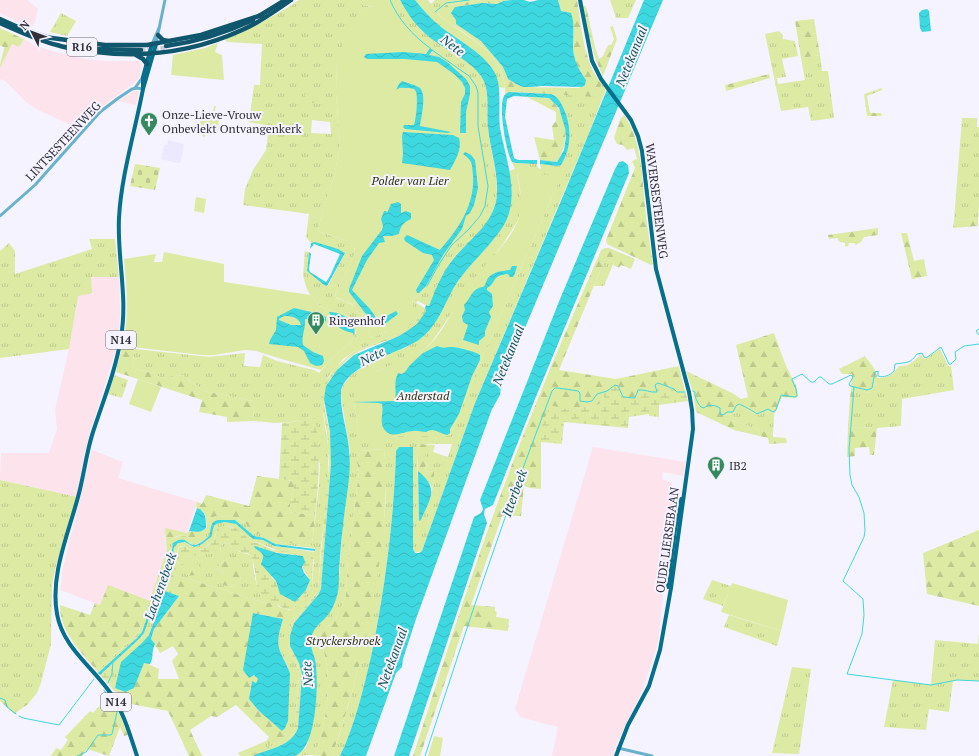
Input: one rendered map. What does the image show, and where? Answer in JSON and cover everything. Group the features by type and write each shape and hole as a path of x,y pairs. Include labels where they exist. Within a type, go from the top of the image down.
{"highway":[{"path":"25,34 69,48 112,54 136,55 180,49 208,42 241,30 285,0"},
{"path":"166,47 213,36 262,16 291,0"},
{"path":"44,37 105,45 154,44 211,32 262,16"},
{"name":"R16","path":"0,19 44,37 59,41 87,46 141,49 86,48 59,44 25,34 0,23"},
{"path":"158,34 162,40 170,41"},
{"path":"136,55 143,59 147,64"}],"main road":[{"name":"WAVERSESTEENWEG","path":"580,0 590,54 602,79 625,110 633,124 640,144 656,270 689,392"},
{"name":"N14","path":"137,756 116,701 97,675 68,642 62,630 63,628 58,606 60,576 82,492 86,457 115,366 121,338 124,305 119,236 120,206 143,77 154,44"},
{"name":"N14","path":"142,89 145,85 151,53"},
{"name":"OUDE LIERSEBAAN","path":"616,756 628,725 649,686 660,650 675,530 686,479 693,424 689,392"}],"street":[{"name":"N14","path":"154,44 158,34 165,0"},
{"name":"N14","path":"154,44 159,28"},
{"name":"LINTSESTEENWEG","path":"0,216 35,185 100,112 134,88 143,77"},
{"path":"134,88 142,89"},
{"path":"618,748 652,756"}],"shaded area":[{"path":"0,0 27,0 37,8 38,10 35,22 31,28 0,13"},
{"path":"24,39 34,45 52,51 85,59 106,61 139,61 142,65 139,78 104,105 79,129 36,109 26,102 5,81 0,79 0,68 12,43 19,47"},
{"path":"134,91 139,92 136,105 118,101"},
{"path":"168,140 184,144 181,161 178,163 161,159 164,145 167,145"},
{"path":"91,277 119,277 120,316 116,349 90,432 84,455 77,497 0,480 1,453 49,453 57,429 55,410 69,349 78,296"},
{"path":"593,447 686,462 683,476 663,472 662,479 672,483 672,489 681,491 665,580 658,642 643,689 616,744 613,756 552,756 558,727 520,717 515,709"},
{"path":"92,450 123,462 118,478 197,502 187,533 166,529 167,552 150,601 108,586 100,605 60,590 63,568"}],"green space":[{"path":"299,0 364,0 362,5 373,7 373,9 361,9 337,63 336,92 340,144 334,177 318,230 348,241 354,246 355,253 335,295 336,298 357,308 366,322 371,338 398,325 413,305 412,299 421,294 451,247 469,229 480,215 485,206 488,186 478,126 478,93 469,76 414,36 400,18 390,0 400,0 412,19 428,36 470,64 481,76 487,94 488,127 496,176 497,193 492,214 482,230 467,242 448,263 427,306 418,301 416,303 425,308 415,322 398,334 353,352 343,359 328,377 323,413 328,446 328,486 318,589 316,594 292,622 288,636 288,647 297,664 299,674 295,727 289,738 282,742 247,756 240,756 253,748 286,734 282,731 288,721 288,667 279,649 278,642 280,627 284,617 312,587 314,560 309,554 279,551 259,543 252,542 233,527 225,526 217,530 214,539 200,550 192,550 184,546 180,546 178,548 177,557 172,565 182,560 184,557 220,552 221,545 225,542 240,552 250,555 253,561 257,586 265,603 169,573 165,591 149,635 117,682 115,688 117,691 114,691 108,683 112,674 114,662 142,636 168,563 173,556 174,547 178,543 185,542 193,547 199,545 211,536 216,524 225,522 234,523 253,538 263,540 274,546 314,552 315,548 275,544 264,538 254,536 235,520 214,521 209,536 205,540 194,545 183,540 172,546 171,555 162,574 142,632 98,673 97,671 139,631 170,541 180,536 190,538 207,528 206,518 218,516 236,517 249,526 276,540 312,545 320,464 305,421 275,423 254,421 253,401 204,391 182,375 161,378 154,373 135,369 132,366 135,349 209,357 245,353 244,366 260,367 263,355 277,361 314,370 319,373 332,358 350,343 355,336 356,332 349,317 321,307 310,295 303,275 305,251 309,252 307,271 324,285 328,286 345,253 317,243 311,243 306,237 309,214 243,205 245,189 253,170 266,150 269,126 249,122 254,85 260,85 262,44 227,42 225,39 263,21","holes":["312,120 330,122 331,134 311,133","229,558 238,561 241,580 233,587 222,585 220,576 223,575 222,571 217,568 221,563"]},
{"name":"Polder van Lier","path":"364,0 390,0 400,18 414,36 469,76 476,86 478,93 478,126 488,186 485,206 480,215 469,229 451,247 421,294 412,299 413,311 411,316 395,328 371,338 362,314 352,304 335,297 355,253 354,246 348,241 318,230 334,177 340,144 336,92 337,57 361,9 373,9 373,7 362,5"},
{"path":"415,0 428,0 431,4 435,0 484,0 446,5 438,14 489,53 497,63 502,74 505,88 498,87 496,76 483,58 436,23"},
{"path":"483,0 512,0 502,1 498,4 482,3 455,7 454,15 457,22 456,24 481,41 503,67 508,79 523,87 579,88 586,81 576,64 573,49 574,28 567,12 561,11 558,0 577,0 587,55 591,66 602,84 596,97 518,92 506,93 505,95 505,83 496,62 479,44 445,20 438,13 446,5"},
{"path":"610,0 636,0 628,18 616,18"},
{"path":"583,6 586,6 599,59 603,56 608,45 611,45 614,39 610,27 613,26 617,39 603,76 593,50"},
{"path":"61,13 76,21 67,36 50,32"},
{"path":"814,19 820,55 801,58 795,21"},
{"path":"0,28 24,39 19,47 12,44 0,68 4,47 0,46"},
{"path":"779,31 782,34 783,39 795,41 798,56 782,59 786,77 777,78 778,84 805,80 801,58 820,55 822,71 828,71 834,118 811,121 808,107 781,111 765,34"},
{"path":"218,43 215,52 222,55 224,80 171,75 173,55 205,48"},
{"path":"769,74 770,78 726,91 725,85"},
{"path":"602,84 606,89 588,135 475,403 422,551 415,553 413,549 413,447 396,451 388,554 381,606 371,657 350,732 340,756 332,756 349,705 368,626 381,546 385,506 386,478 384,449 359,451 357,462 359,472 348,560 346,596 337,617 327,627 320,638 327,666 328,695 324,724 316,752 320,756 294,756 306,748 314,719 316,667 311,648 312,632 320,622 338,592 350,451 342,403 341,393 343,386 351,375 366,365 383,356 405,348 423,337 428,331 458,281 499,232 506,220 510,207 511,191 509,171 515,169 512,162 537,164 538,168 541,169 540,164 561,165 565,158 570,136 566,114 562,105 557,97 551,94 596,96","holes":["517,173 558,183 485,351 451,434 448,436 399,436 359,440 354,402 351,402 351,400 354,400 377,371 414,356 426,348 434,339 455,308 503,244 517,222 521,211 521,198","419,444 452,444 448,457 433,452 434,449 430,448 430,453 426,451 425,455 427,464 425,469 428,472 434,471 434,478 428,502 421,520 419,521 417,450"]},
{"path":"882,88 882,90 867,96 870,113 881,113 882,116 867,116 864,94"},
{"path":"305,94 319,96 318,104 304,101"},
{"path":"527,97 549,98 561,112 564,120 565,137 564,146 557,162 540,160 534,137 554,140 552,126 556,121 556,112"},
{"path":"214,106 216,106 214,115 219,115 218,133 206,131 205,137 202,136 202,130 199,129 202,110 213,113"},
{"path":"624,115 630,125 638,147 653,264 651,265 607,244 606,240 635,168 632,161 637,159 634,148 627,150 623,145 617,144 614,138 620,119"},
{"path":"962,118 977,118 977,127 979,127 978,219 954,220"},
{"path":"135,164 160,168 155,190 130,186"},
{"name":"Anderstad","path":"517,172 559,176 558,183 485,351 451,434 448,436 399,436 359,441 354,402 351,402 351,400 354,400 354,392 356,388 361,381 369,376 418,353 433,342 444,327 467,287 502,247 514,229 521,208 521,196"},
{"path":"196,197 206,199 204,213 194,211"},
{"path":"978,219 978,226 953,228 954,220"},
{"path":"878,228 878,235 864,237 861,242 856,245 854,243 849,243 848,246 845,247 845,243 838,241 838,238 829,239 828,235"},
{"path":"482,230 458,253 450,264 429,306 427,305 448,263 467,242"},
{"path":"901,233 907,233 914,261 924,259 927,276 912,279"},
{"path":"89,239 115,239 119,277 91,277 92,293 78,296 69,349 0,358 0,251 9,243 15,251 15,274 92,249"},
{"path":"609,248 635,259 631,269 621,265 619,268 613,265 614,262 605,259 559,370 616,379 679,366 685,392 677,392 674,389 662,384 656,389 657,392 651,393 645,390 637,392 635,398 623,397 618,386 614,387 608,391 604,401 592,408 583,407 573,411 541,440 541,489 524,486 521,516 502,516 471,605 495,607 495,611 497,612 496,617 509,619 508,631 464,626 420,756 413,756 501,492 551,367 601,250"},
{"name":"Ringenhof","path":"164,252 224,264 224,282 310,295 321,307 349,317 355,329 355,336 350,343 332,358 321,370 256,351 245,350 214,355 201,355 123,346 127,302 124,259 156,254 154,262 162,262"},
{"path":"605,259 614,262 604,286 594,286"},
{"path":"425,308 426,310 422,319 407,332 366,348 348,359 337,370 325,388 324,402 330,434 331,464 321,589 318,595 294,623 290,646 299,663 302,673 298,728 295,734 285,743 253,756 247,756 289,738 295,727 299,674 297,664 288,647 288,636 292,622 316,594 318,589 329,464 327,433 321,391 335,368 353,352 398,334 415,322"},
{"path":"774,333 785,363 796,386 798,396 796,398 782,397 774,414 767,411 758,415 738,406 734,413 724,416 724,418 773,434 773,437 786,438 787,443 769,444 768,438 734,430 696,412 693,392 686,371 734,394 741,399 748,397 736,345"},
{"path":"122,347 135,349 132,366 135,369 154,373 161,378 182,375 204,391 253,401 254,421 227,422 227,417 199,412 202,400 116,372"},
{"path":"940,349 948,366 951,366 954,390 902,399 901,426 877,428 848,427 850,399 854,399 855,389 869,393 876,384 877,378 890,375 899,366 909,364 921,355 925,359"},
{"path":"865,356 877,374 877,381 869,393 855,389 854,399 850,399 852,374 842,374 839,369"},
{"path":"114,375 128,380 122,398 108,394"},
{"path":"138,379 161,387 151,412 129,404"},
{"path":"658,383 674,389 677,392 685,392 688,401 659,405 659,417 649,416 649,414 629,417 628,428 564,422 562,444 541,442 541,440 537,438 550,405 573,411 583,407 592,408 604,401 604,392 615,385 618,386 623,397 636,397 638,390 657,392 655,385"},
{"path":"738,406 758,415 767,411 774,414 773,434 724,418 724,416 734,413"},
{"path":"315,418 319,466 315,515 289,512 295,481 279,479 282,423 305,421"},
{"path":"848,427 877,428 874,455 870,455 869,447 855,448 855,456 847,457"},
{"path":"419,444 435,445 434,449 430,448 430,453 426,452 425,455 427,461 425,469 428,472 434,471 432,490 431,485 418,471 417,450"},
{"name":"Stryckersbroek","path":"384,449 386,476 381,554 369,622 353,690 332,756 320,756 316,752 324,724 328,695 328,681 327,666 320,638 327,627 337,617 346,596 348,560 359,472 357,462 359,451"},
{"path":"257,476 295,481 289,512 315,515 312,545 281,542 265,535 255,533 245,523 236,517 218,516 206,518 204,512 196,507 197,502 202,504 206,495 249,506"},
{"path":"0,480 77,497 56,565 52,585 51,644 41,683 37,693 28,704 7,693 0,685"},
{"path":"225,526 236,528 252,542 261,544 273,550 309,554 313,558 312,587 292,610 283,608 276,603 265,603 258,591 252,558 250,555 242,553 225,542 221,545 220,553 218,554 184,557 182,560 184,563 183,565 179,566 177,570 170,569 177,557 179,547 184,546 192,550 200,550 208,546 214,539 218,527","holes":["259,547 265,550 303,557 304,570 310,580 306,590 295,601 278,588 276,581 272,578 263,554 256,549"]},
{"path":"165,528 187,533 189,531 194,532 207,528 205,535 195,541 181,535 175,537 167,551"},
{"path":"979,530 979,606 927,594 923,553"},
{"path":"235,556 239,565 241,580 233,587 222,585 219,576 223,574 222,571 217,568 225,560"},
{"path":"195,562 202,568 201,572 192,576 184,573 192,566"},
{"path":"169,573 265,603 276,603 279,607 289,610 283,619 253,613 254,675 258,679 256,684 252,681 249,699 258,710 286,734 240,756 238,753 266,741 269,737 236,705 217,717 211,716 190,730 202,756 189,756 168,711 121,702 115,688 125,692 144,662 159,669 158,679 179,679 172,661 178,654 173,646 160,653 151,639 154,629 179,596 164,591"},
{"path":"712,580 731,586 723,606 703,599"},
{"path":"732,583 788,600 781,631 721,612"},
{"path":"108,585 150,601 138,633 97,671 78,649 67,633 61,615 60,605 90,615 95,603 100,605"},
{"path":"729,615 781,631 777,646 724,627"},
{"path":"979,633 979,681 953,680 949,712 929,709 926,730 884,727 893,680 931,685 935,640 978,644"},
{"path":"114,662 112,674 108,683 100,675"},
{"path":"792,667 811,669 799,754 772,753"},
{"path":"0,685 7,693 28,704 14,714 0,701"},
{"path":"98,707 113,708 119,713 128,735 124,736 120,727 109,756 87,749 82,756 51,756 56,748 61,750 68,740 65,737 90,711 93,713"},
{"path":"434,736 443,738 440,756 428,756"}],"water":[{"name":"Nete","path":"400,0 415,0 437,24 479,54 492,68 496,75 499,87 500,128 511,181 511,207 507,219 500,231 458,281 437,319 427,333 411,344 362,367 352,374 344,383 341,393 341,400 350,460 349,479 339,566 338,592 331,610 316,627 311,637 311,647 316,663 317,676 316,701 312,729 308,741 302,751 295,756 253,756 285,743 295,734 298,728 302,674 299,663 290,646 290,636 294,623 318,595 321,589 331,464 330,432 324,399 326,386 337,370 354,355 399,336 417,324 426,311 426,305 429,306 438,283 447,267 480,231 492,214 495,204 497,185 489,135 488,101 484,82 481,76 470,64 434,41 424,32 412,19"},
{"path":"524,0 530,2 538,0 558,0 561,11 571,13 574,57 586,80 585,85 582,87 523,87 516,84 508,79 503,67 481,41 456,24 456,20 451,13 455,7 482,3 497,4 503,1"},
{"name":"Netekanaal","path":"644,0 663,0 501,385 500,395 492,409 416,619 403,659 402,667 396,673 366,756 340,756 358,707 376,631 385,580 391,529 396,451 399,447 413,447 413,549 415,553 419,553 422,551 475,403"},
{"path":"927,9 929,11 931,31 922,32 920,28 919,13 922,10"},
{"path":"430,48 433,50 429,55 439,57 447,62 466,79 470,86 470,94 466,112 466,133 460,133 461,102 465,94 465,88 462,82 454,74 437,62 405,59 367,59 364,57 366,54 403,52 426,54"},
{"path":"402,81 420,88 422,92 423,101 420,126 451,132 405,129 403,127 404,125 414,125 417,102 416,92 414,89 399,88 396,90"},
{"path":"509,92 551,94 559,101 566,114 570,136 565,158 561,165 540,164 540,160 557,162 564,150 566,137 559,108 549,98 514,96 507,99 505,117 514,158 518,160 537,160 537,164 512,162 505,139 502,119 502,101 504,96"},
{"path":"403,132 453,135 459,138 460,147 450,170 402,163"},
{"path":"465,152 471,155 475,160 478,188 474,205 470,213 466,216 462,229 443,255 426,286 419,293 417,293 416,290 434,260 432,255 423,253 405,241 404,238 407,235 440,250 459,225 468,206 473,186 472,165 469,159 463,154"},
{"path":"623,161 628,165 629,173 535,399 493,505 485,509 484,514 487,523 409,756 394,756 474,517 481,513 483,509 480,500 560,299 615,169 619,162"},
{"path":"398,202 401,204 401,213 406,211 411,213 411,219 406,221 400,229 399,234 383,236 385,242 379,243 367,260 352,290 379,320 396,311 398,314 386,323 378,326 369,318 349,292 349,289 362,256 382,230 383,226 381,219 384,211 387,213 391,204"},
{"path":"315,242 338,249 345,253 327,286 307,271 309,252 311,254 310,272 326,282 340,254 314,244 310,249 311,243"},
{"path":"512,266 517,266 513,277 510,277 508,274 499,276 487,288 487,290 492,294 493,306 489,312 491,317 485,331 485,336 479,341 479,345 463,340 468,325 463,322 462,316 465,310 464,305 476,289 484,286 490,276 498,272 510,270"},
{"path":"294,308 320,314 326,317 326,321 319,325 315,325 315,320 305,319 303,338 303,345 313,352 323,356 324,361 322,365 316,366 310,363 304,351 298,347 269,344 276,330 277,317","holes":["284,316 297,319 301,325 291,325 279,320"]},
{"path":"329,312 334,312 348,318 354,326 354,336 353,333 341,329 333,320"},
{"path":"437,346 443,348 458,348 480,355 480,360 472,376 459,414 450,429 450,433 447,435 432,430 426,432 409,431 398,434 390,434 384,429 383,426 382,404 352,402 395,401 396,380 398,373 402,374 405,372 423,353"},
{"path":"418,471 425,477 431,489 430,500 421,520 419,521"},
{"path":"197,508 204,513 206,528 196,532 189,531"},
{"path":"218,520 235,520 254,536 264,538 275,544 315,549 315,551 274,546 263,540 253,539 236,524 225,522 216,524 211,537 202,544 194,547 185,542 178,543 174,547 173,556 166,568 144,633 100,675 98,673 142,632 166,562 171,555 173,543 183,540 192,545 199,544 209,536 213,522"},
{"path":"255,546 277,553 303,556 305,562 302,567 304,573 310,580 306,590 295,602 280,594 276,581 261,564 263,555 254,547"},
{"path":"165,591 179,596 154,629 151,639 155,644 150,664 144,663 134,688 125,692 115,688 121,662 149,635"},
{"path":"253,613 283,619 278,643 290,674 288,721 282,731 258,710 249,699 252,681 256,683 258,679 254,675 249,678 243,670"}],"waterway":[{"path":"390,0 397,14 407,27 430,48"},
{"path":"435,12 446,3 469,0"},
{"path":"427,286 451,246 480,216 485,206 488,186 478,126 478,93 476,86 469,76 432,50"},
{"name":"Itterbeek","path":"979,329 976,331 979,335"},
{"name":"Itterbeek","path":"693,391 695,392 696,400 701,407 704,408 710,405 716,406 720,408 720,414 723,415 727,412 733,412 739,404 757,414 768,409 773,412 776,410 781,395 797,396 792,379 802,374 811,382 814,382 821,377 829,384 851,375 853,377 849,384 850,386 867,390 872,388 875,372 878,371 878,376 887,376 894,371 895,364 910,361 917,354 922,353 926,358 941,347 949,364 951,364 956,359 955,352 964,346 979,344"},
{"name":"Itterbeek","path":"425,756 514,492 552,391 555,388 578,391 580,393 580,401 587,402 592,401 597,394 607,391 615,385 618,386 623,397 635,398 638,390 657,392 655,385 658,383 674,389 677,392 685,392"},
{"path":"854,387 849,450 850,475 852,485 859,497 864,513 865,531 864,537 843,581 863,599 864,615 862,634 847,674 931,685 957,680 979,681"},
{"path":"108,683 112,674 113,661"},
{"name":"Lachenebeek","path":"19,716 59,725 94,679"},
{"path":"77,756 86,752 98,735 112,734 117,712 104,690"},
{"name":"Lachenebeek","path":"0,698 5,700 7,707 16,714"}],"tunnel":[{"path":"141,50 166,48"}],"place":[{"name":"Onze-Lieve-Vrouw Onbevlekt Ontvangenkerk","path":"149,136"},
{"name":"Ringenhof","path":"316,335"},
{"name":"IB2","path":"716,480"}]}
